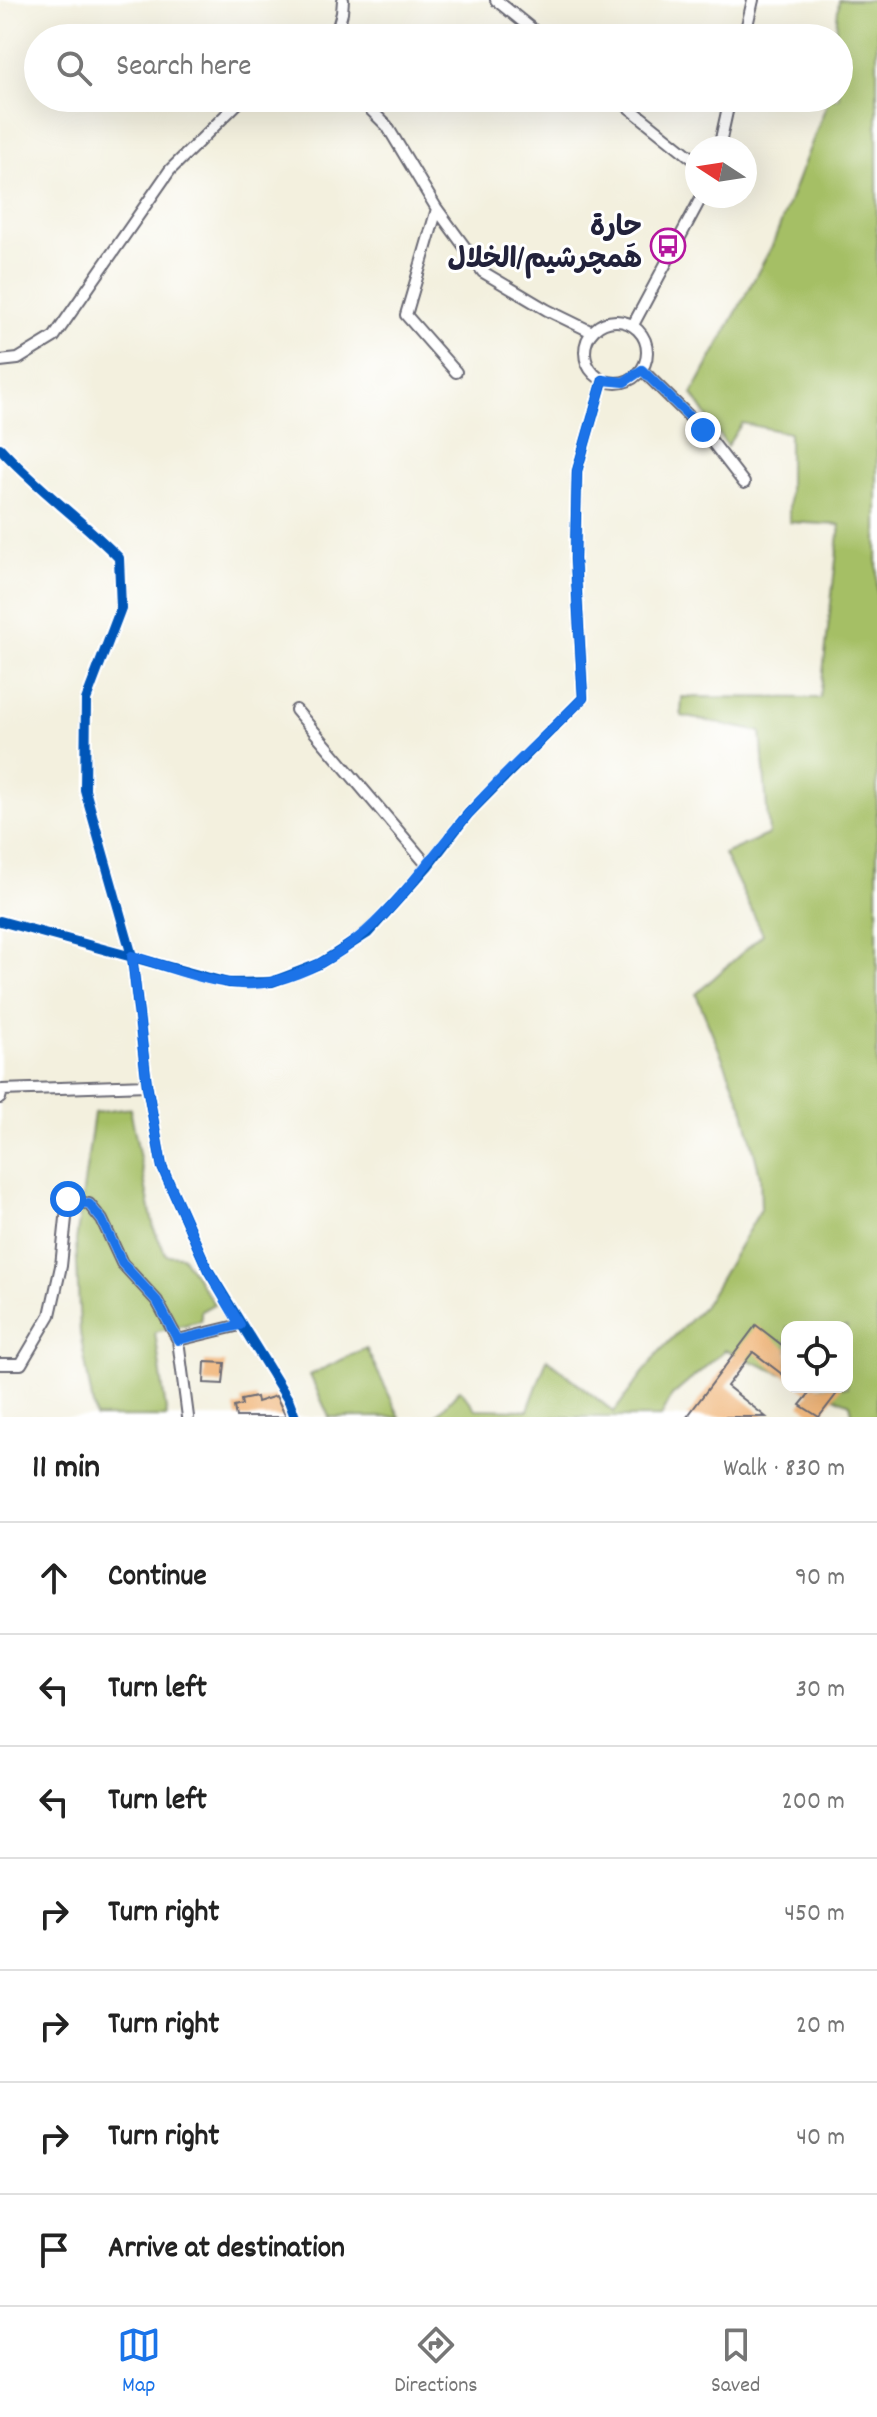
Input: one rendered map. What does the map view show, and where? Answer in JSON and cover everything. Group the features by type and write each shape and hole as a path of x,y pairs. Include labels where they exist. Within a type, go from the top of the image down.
{"street":[{"path":"339,24 343,0"},
{"path":"496,0 526,24"},
{"path":"747,24 753,0"},
{"path":"0,361 18,359 54,337 170,170 229,112"},
{"path":"373,112 387,126 437,209 483,272 547,310 592,332"},
{"path":"634,112 685,152"},
{"path":"722,136 727,112"},
{"path":"633,325 696,208"},
{"path":"437,209 406,315 456,372"},
{"path":"616,320 633,325 646,341 646,361 642,370 624,382 603,380 595,375 586,359 585,350 592,332 616,320"},
{"path":"642,370 703,430 744,483"},
{"path":"0,921 228,983 272,982 319,964 368,933 428,866 468,814 583,698 575,559 577,471 603,380"},
{"path":"0,448 22,472 85,523 119,558 121,608 86,700 85,790 132,956 147,1085 162,1167 208,1270 289,1401 295,1417"},
{"path":"296,710 428,866"},
{"path":"0,1098 2,1090 147,1085"},
{"path":"0,1364 21,1364 50,1315 61,1266 68,1199 89,1204 102,1220 122,1263 157,1301 178,1340 188,1417"},
{"path":"178,1340 240,1325"}],"green space":[{"path":"839,0 877,0 877,1417 853,1417 850,1404 825,1393 853,1393 853,1321 781,1321 781,1373 725,1350 672,1396 661,1417 435,1417 460,1389 476,1409 528,1410 547,1359 614,1412 658,1353 704,1306 761,1209 760,1176 743,1107 696,994 763,934 724,854 769,834 761,732 681,716 682,697 820,698 840,525 789,522 789,433 742,423 727,446 692,394 772,246 824,112 853,112 853,24 836,24"},
{"path":"130,1108 154,1229 166,1255 182,1256 214,1304 201,1311 201,1321 155,1332 167,1417 95,1417 80,1333 76,1241 94,1113"},
{"path":"366,1348 400,1417 329,1417 310,1375"}],"building":[{"path":"756,1325 781,1344 781,1373 753,1352 727,1386 766,1417 687,1417"},
{"path":"205,1362 225,1363 223,1384 204,1383"},
{"path":"837,1393 819,1417 800,1405 809,1394"},
{"path":"276,1396 286,1417 236,1417 234,1407 242,1405 241,1400 256,1397 257,1402"}],"cycle path":[{"path":"0,921 228,983 272,982 319,964 368,933 428,866 468,814 583,698 575,559 577,471 603,380"},
{"path":"0,448 119,558 121,608 86,700 85,790 132,956 147,1085 162,1167 208,1270 289,1401 295,1417"}],"place":[{"name":"حارة هَمچرشيم/الخلال","path":"668,246"}],"route":[{"path":"68,1199 89,1204 102,1220 122,1263 157,1301 178,1340 240,1325 208,1270 162,1167 147,1085 132,956 228,983 272,982 319,964 368,933 428,866 468,814 583,698 575,559 577,471 603,380 624,382 642,370 703,430"}]}
